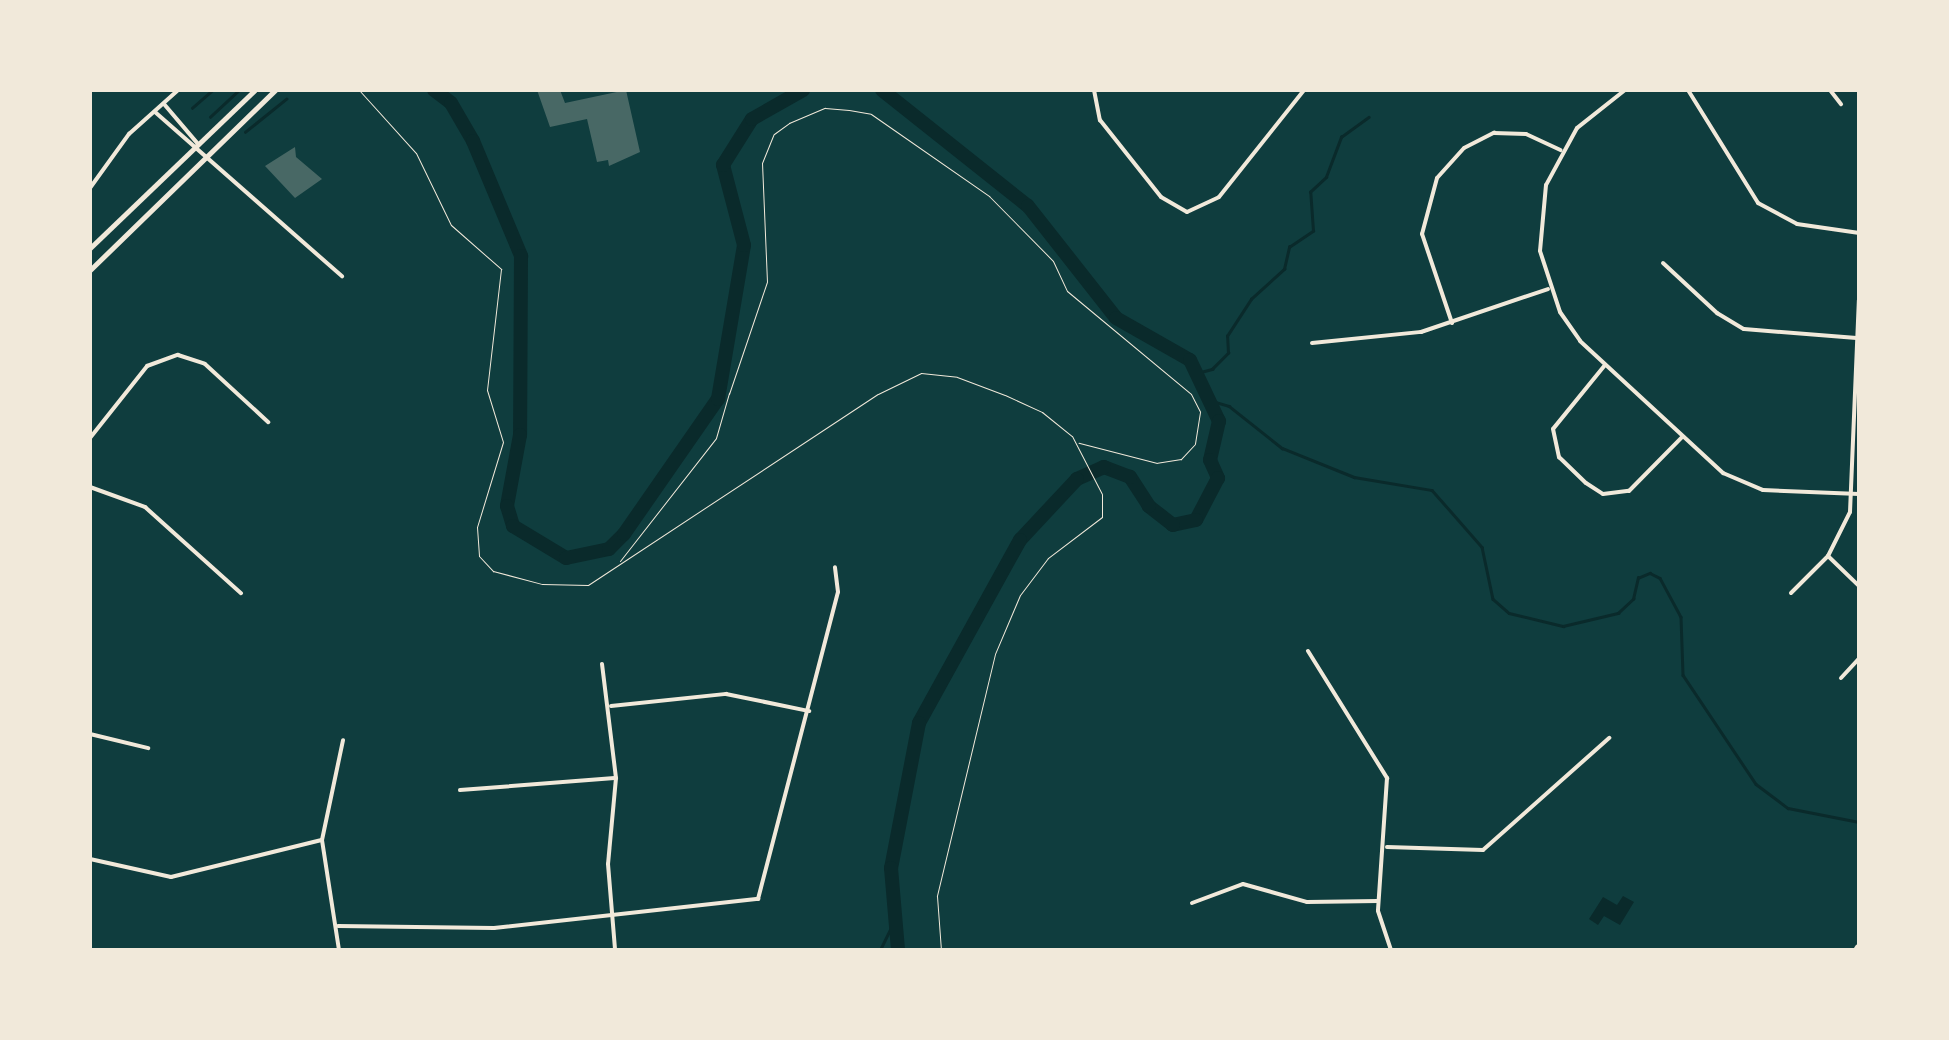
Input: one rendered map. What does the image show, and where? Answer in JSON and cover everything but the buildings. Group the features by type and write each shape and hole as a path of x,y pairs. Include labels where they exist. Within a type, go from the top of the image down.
{"main road":[{"path":"90,248 254,90"},
{"path":"90,270 275,90"}],"street":[{"path":"90,188 178,90"},
{"path":"1094,90 1100,120 1161,197 1187,212 1218,197 1304,90"},
{"path":"1624,90 1584,121 1561,150 1540,218 1548,289 1569,328 1682,437 1750,486 1859,494"},
{"path":"1688,90 1738,179 1758,203 1797,224 1859,233"},
{"path":"1830,90 1840,104"},
{"path":"164,104 209,155 342,276"},
{"path":"155,112 198,144"},
{"path":"1452,323 1422,234 1437,178 1464,148 1494,133 1526,134 1561,150"},
{"path":"1663,263 1717,314 1744,329 1857,338"},
{"path":"1312,343 1411,334 1548,289"},
{"path":"1792,593 1828,556 1848,521 1859,300"},
{"path":"90,438 148,366 178,354 205,364 268,422"},
{"path":"1605,365 1553,429 1559,457 1586,483 1610,495 1630,491 1682,437"},
{"path":"90,488 145,507 241,593"},
{"path":"90,540 90,603"},
{"path":"1828,556 1859,586"},
{"path":"338,926 480,929 746,905 758,898 838,592 835,566"},
{"path":"1308,651 1385,771 1386,847 1378,901 1391,950"},
{"path":"1840,678 1859,658"},
{"path":"602,664 611,706 616,778 610,916 615,950"},
{"path":"611,706 726,694 809,711"},
{"path":"90,734 148,748"},
{"path":"1386,847 1483,850 1609,738"},
{"path":"339,950 322,840 342,740"},
{"path":"460,790 616,778"},
{"path":"90,858 150,875 184,876 322,840"},
{"path":"1192,903 1238,884 1306,902 1378,901"}],"path":[{"path":"359,90 416,152 450,225 495,258 503,276 487,390 502,442 477,527 482,564 575,588 878,394 921,373 958,378 1004,395 1042,412 1076,442 1098,487 1102,517 1048,558 1020,596 995,654 937,896 941,950"},
{"path":"619,563 716,438 767,282 762,163 774,134 825,108 871,114 989,196 1053,261 1067,291 1192,394 1200,412 1195,444 1181,459 1158,464 1076,442"}],"water":[{"path":"1623,896 1634,902 1620,925 1604,916 1598,925 1589,919 1603,897 1617,905"}],"waterway":[{"path":"192,108 213,90"},
{"path":"210,117 239,90"},
{"path":"434,90 451,103 473,141 521,256 520,435 507,506 513,526 566,558 609,549 624,534 718,399 744,245 723,165 752,119 803,90"},
{"path":"882,90 1028,206 1116,318 1190,360 1219,421 1210,460 1218,478 1196,520 1173,525 1149,506 1130,477 1104,467 1077,479 1020,540 919,723 891,868 898,950"},
{"path":"245,132 286,99"},
{"path":"1197,373 1212,369 1228,353 1227,336 1251,299 1284,269 1289,247 1313,231 1310,192 1326,177 1341,137 1369,117"},
{"path":"1212,401 1229,406 1282,448 1354,477 1432,490 1482,547 1493,599 1509,613 1563,626 1618,613 1633,599 1638,578 1650,573 1660,578 1681,617 1683,675 1756,784 1788,808 1859,822"},
{"path":"880,950 897,915"}]}
